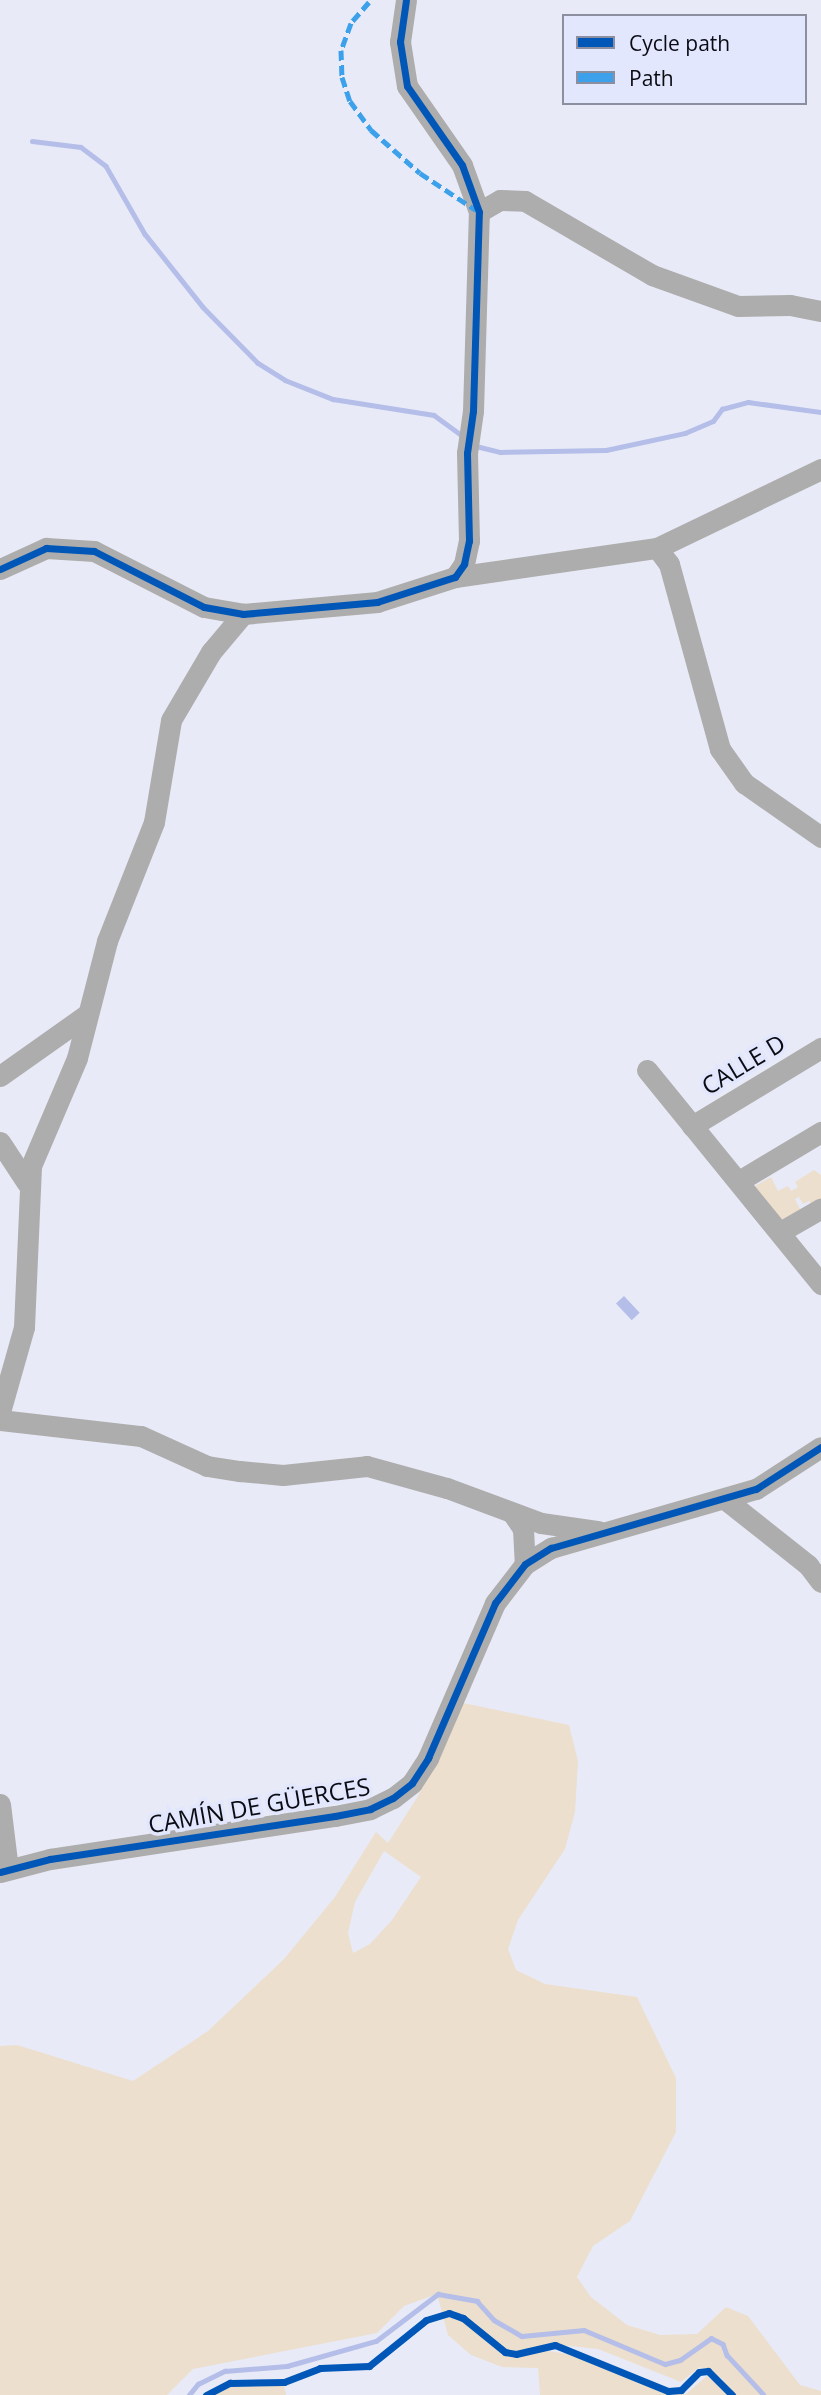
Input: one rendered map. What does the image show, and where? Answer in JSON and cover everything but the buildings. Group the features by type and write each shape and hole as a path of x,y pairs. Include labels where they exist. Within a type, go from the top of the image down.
{"street":[{"path":"406,0 400,42 407,86 462,165 479,212 472,429 467,453 469,541 464,564 455,577"},
{"path":"479,212 500,200 525,201 652,275 738,306 790,305 821,311"},
{"path":"0,569 46,548 94,551 204,607 243,614 377,602 455,577 657,548 821,469"},
{"path":"657,548 669,564 720,750 744,783 821,837"},
{"path":"0,1412 24,1327 27,1183 77,1058 107,941 154,821 172,720 205,662 243,614"},
{"path":"0,1076 86,1015"},
{"name":"CALLE D","path":"692,1126 821,1048"},
{"path":"647,1070 821,1284"},
{"path":"744,1178 821,1132"},
{"path":"0,1142 27,1183"},
{"path":"787,1228 821,1208"},
{"path":"0,1420 141,1437 207,1466 240,1471 283,1475 367,1466 447,1488 541,1523 600,1532"},
{"name":"CAMÍN DE GÜERCES","path":"4,1870 335,1816 370,1809 393,1798 412,1783 428,1758 495,1603 524,1564 551,1548 600,1532 726,1500 788,1472 821,1447"},
{"path":"726,1500 808,1565 821,1582"},
{"path":"513,1514 523,1529 524,1564"},
{"path":"0,1804 4,1870"}],"shaded area":[{"path":"814,1170 821,1175 821,1202 813,1206 809,1201 803,1204 799,1197 795,1199 802,1213 778,1226 748,1190 771,1177 778,1191 788,1186 791,1191 798,1187 795,1182"},
{"path":"463,1703 569,1725 578,1761 575,1812 565,1849 518,1920 508,1949 516,1970 545,1984 637,1997 676,2078 676,2132 630,2221 593,2246 577,2277 591,2297 627,2325 660,2335 697,2334 726,2307 748,2316 800,2385 821,2391 821,2395 540,2395 538,2368 502,2367 471,2355 448,2335 437,2294 404,2306 377,2333 193,2369 167,2395 0,2395 0,2046 17,2045 133,2081 208,2031 284,1959 335,1897 376,1832 388,1843 418,1796","holes":["384,1851 421,1877 392,1920 370,1944 353,1953 348,1933 355,1902","551,2344 598,2349 681,2382 700,2367 723,2379 724,2390 707,2376 686,2394 666,2393 583,2356 548,2351"]},
{"path":"284,2385 286,2395 213,2395 230,2386"}],"water":[{"path":"624,1296 640,1313 632,1320 616,1304"}],"waterway":[{"path":"32,141 81,147 106,166 145,234 203,307 258,363 285,380 333,399 434,415 463,436"},
{"path":"476,446 500,452 606,450 685,433 713,421 722,409 748,402 821,412"},
{"path":"189,2395 198,2384 225,2371 287,2366 376,2341 438,2294 477,2301 494,2320 522,2336 584,2330 665,2364 680,2360 711,2338 723,2344 727,2355 764,2395"}],"marked path":[{"path":"369,2 351,23 341,50 342,77 350,101 371,130 420,173 476,210"}],"cycle path":[{"path":"0,569 46,548 94,551 204,607 243,614 377,602 455,577 464,564 469,541 467,453 473,411 479,212 462,165 407,86 400,42 406,0"},
{"path":"0,1872 50,1859 335,1816 370,1809 393,1798 412,1783 428,1758 495,1603 525,1564 551,1548 756,1489 821,1447"},
{"path":"206,2395 230,2383 284,2382 320,2368 369,2366 426,2320 449,2313 463,2318 505,2352 516,2354 555,2345 668,2391 681,2390 699,2372 708,2371 732,2395"}]}
